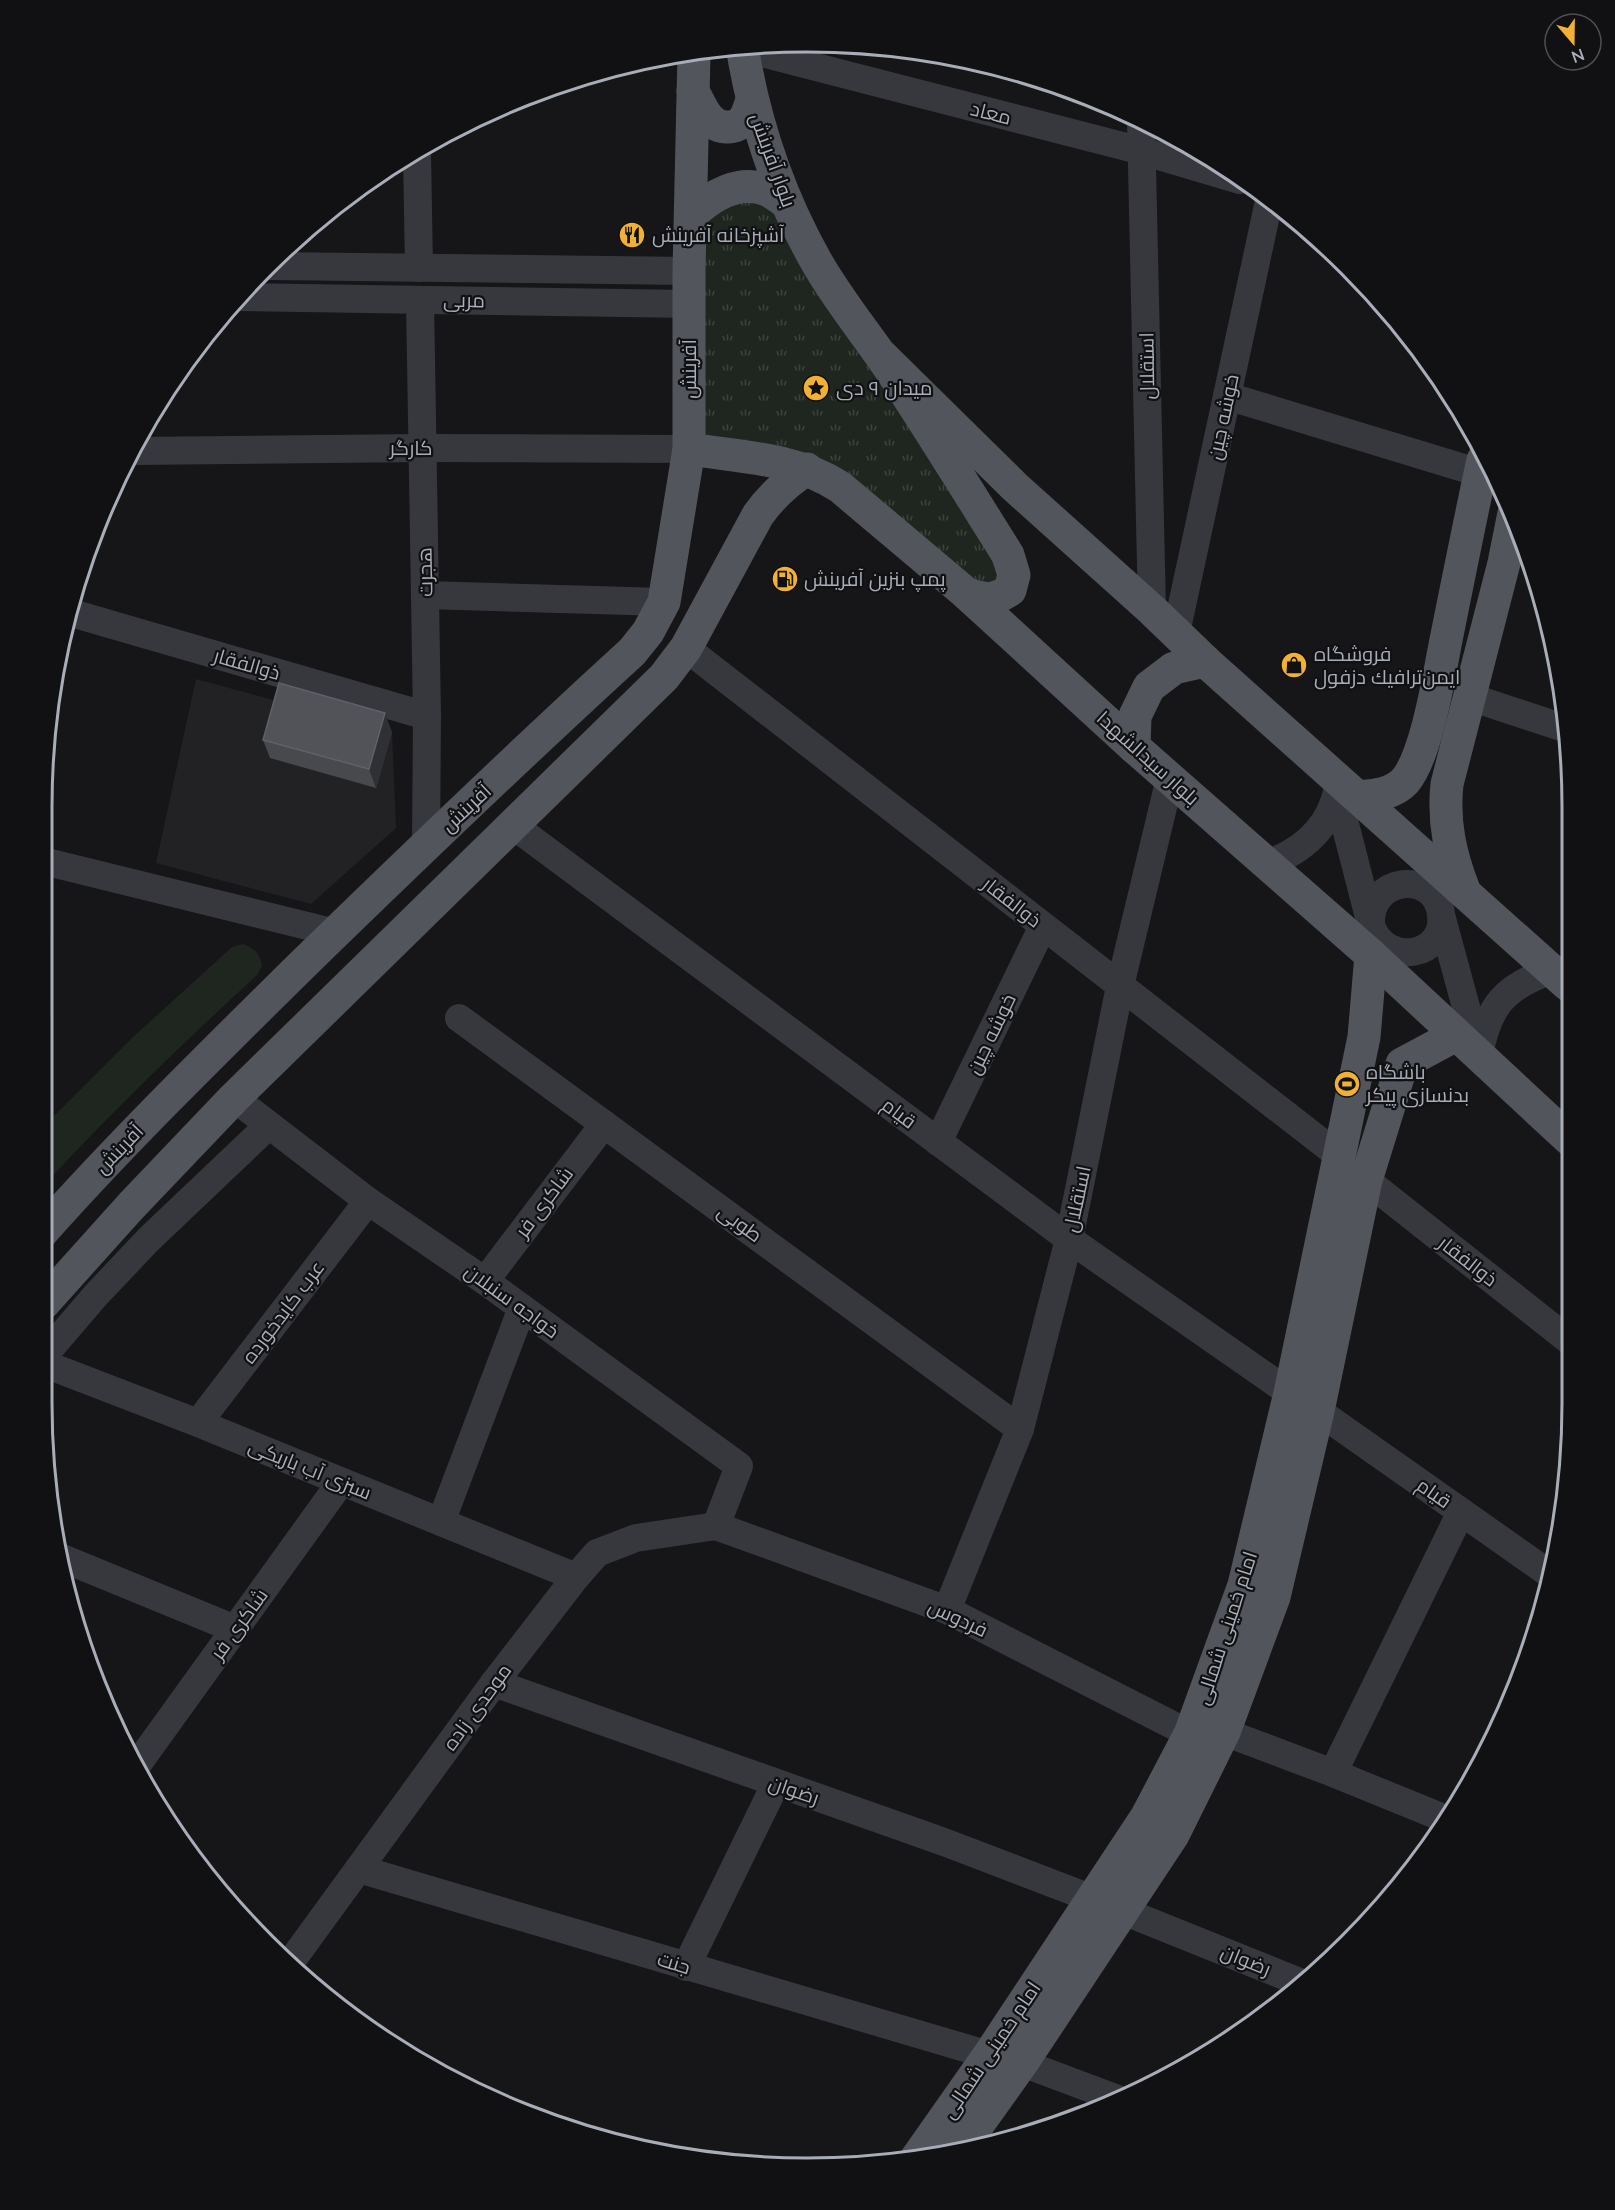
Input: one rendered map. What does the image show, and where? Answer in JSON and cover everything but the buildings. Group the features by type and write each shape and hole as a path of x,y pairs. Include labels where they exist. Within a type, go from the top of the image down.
{"main road":[{"name":"بلوار آفرینش","path":"744,55 752,101 787,203 817,261 851,316 882,356"},
{"path":"689,289 694,61"},
{"path":"693,91 705,115 714,125 723,127 734,127 743,121 752,101"},
{"path":"691,214 704,202 721,192 736,188 753,187 769,190 787,203"},
{"name":"آفرینش","path":"52,1221 88,1180 221,1045 426,845 594,687 648,632 664,602 689,449 689,289"},
{"path":"882,356 1015,487 1345,789 1453,905 1560,978"},
{"path":"882,356 1008,555 1014,576 1010,590 997,599 983,599 967,594"},
{"name":"بلوار سیدالشهدا","path":"689,449 773,461 807,469 840,487 967,594 1134,747 1267,864 1371,940 1467,1045 1562,1133"},
{"path":"1446,792 1438,796 1428,795 1419,790 1413,781 1436,690 1482,468"},
{"path":"52,1294 130,1206 234,1098 664,677 686,648 758,515 785,483 807,469"},
{"path":"1453,905 1445,819 1446,792 1510,533"},
{"path":"1134,747 1135,716 1149,687 1174,668 1205,661"},
{"path":"594,687 624,716"},
{"path":"1345,789 1370,797 1386,792 1404,782 1415,766"},
{"name":"امام خمینی شمالی","path":"924,2148 989,2055 1147,1816 1190,1734 1244,1585 1290,1393 1364,1037 1371,940"},
{"path":"1364,1037 1373,1035 1391,1040 1398,1047 1402,1064 1467,1045"},
{"name":"امام خمینی شمالی","path":"967,2140 1022,2063 1173,1835 1224,1732 1274,1597 1318,1411 1366,1180 1402,1064"}],"street":[{"name":"معاد","path":"767,54 1216,173"},
{"name":"استقلال","path":"1141,130 1152,610"},
{"path":"417,162 419,268"},
{"name":"خوشه چین","path":"1176,633 1267,209"},
{"name":"مربی","path":"282,266 419,268 689,289"},
{"name":"مربی","path":"254,295 420,300 689,289"},
{"name":"هجرت","path":"420,300 427,716 426,845"},
{"path":"1227,396 1480,466"},
{"name":"کارگر","path":"143,451 422,448 689,449"},
{"path":"425,595 664,602"},
{"name":"ذوالفقار","path":"77,615 427,716"},
{"name":"ذوالفقار","path":"686,648 1338,1155"},
{"path":"1470,697 1558,726"},
{"name":"استقلال","path":"947,1610 1020,1429 1069,1239 1120,986 1170,778"},
{"path":"1267,864 1294,852 1317,832 1345,789"},
{"path":"1345,789 1371,940"},
{"name":"قیام","path":"514,826 1069,1239 1290,1393"},
{"path":"52,863 336,933"},
{"path":"1371,940 1373,904 1389,888 1399,884 1411,884 1422,887 1438,903 1453,905"},
{"path":"1371,940 1374,935 1392,951 1404,954 1416,952 1427,947 1435,938 1453,905"},
{"path":"1453,905 1467,1045"},
{"name":"خوشه چین","path":"938,1142 1043,926"},
{"path":"1467,1045 1483,1032 1493,1010 1509,992 1529,978 1560,978"},
{"name":"طوبی","path":"459,1018 1020,1429"},
{"name":"خواجه سنبلان","path":"234,1098 368,1201 485,1281 739,1466 716,1526"},
{"name":"شاکری فر","path":"485,1281 604,1124"},
{"path":"52,1346 148,1240 268,1126"},
{"name":"ذوالفقار","path":"1366,1180 1562,1335"},
{"name":"عرب کایدخورده","path":"198,1423 368,1201"},
{"path":"441,1522 522,1308"},
{"name":"سبزی آب باریکی","path":"52,1367 198,1423 576,1577"},
{"name":"قیام","path":"1318,1411 1543,1570"},
{"name":"شاکری فر","path":"142,1758 341,1482"},
{"path":"1333,1773 1461,1512"},
{"name":"موحدی زاده","path":"295,1956 494,1683 597,1553 636,1538 716,1526"},
{"name":"فردوس","path":"716,1526 947,1610 1190,1734"},
{"path":"70,1561 236,1629"},
{"name":"رضوان","path":"494,1683 944,1842 1093,1899"},
{"path":"1224,1732 1439,1816"},
{"path":"686,1967 776,1783"},
{"name":"جنت","path":"359,1869 989,2055"},
{"name":"رضوان","path":"1123,1911 1293,1980"},
{"path":"1022,2063 1106,2095"}],"shaded area":[{"path":"196,679 392,732 396,828 311,904 156,863"}],"green space":[{"path":"740,199 773,207 1005,573 979,591 869,497 700,441 702,225"},
{"path":"243,944 254,950 262,966 257,975 148,1079 52,1177 52,1118 132,1038 232,947"}],"place":[{"name":"آشپزخانه آفرینش","path":"632,235"},
{"name":"میدان ۹ دی","path":"816,388"},
{"name":"پمپ بنزین آفرینش","path":"785,579"},
{"name":"فروشگاه ايمن‌ترافيك دزفول","path":"1294,665"},
{"name":"باشگاه بدنسازی پیکر","path":"1347,1084"}]}
